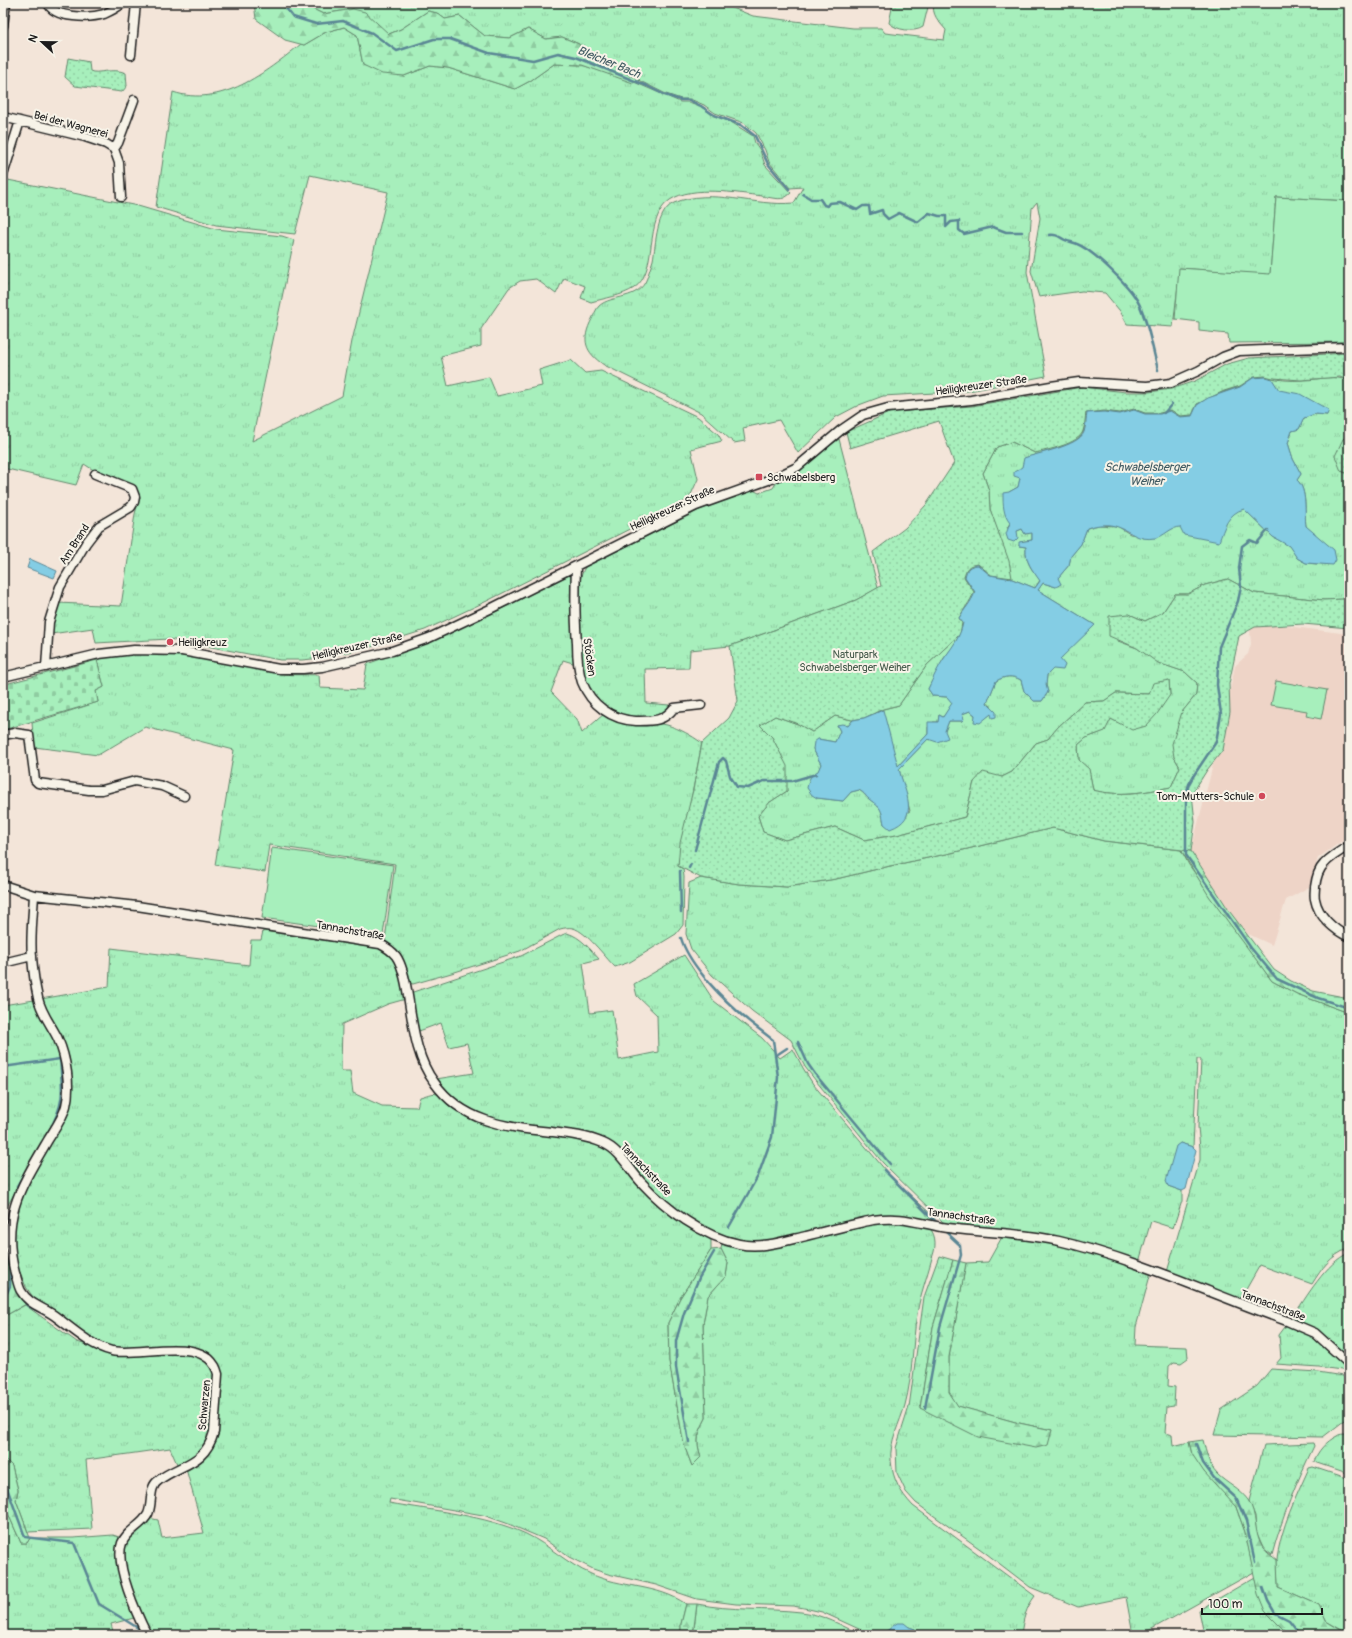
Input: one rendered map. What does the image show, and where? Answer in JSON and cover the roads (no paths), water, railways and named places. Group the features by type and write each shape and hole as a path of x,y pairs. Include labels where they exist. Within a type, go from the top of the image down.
{"street":[{"path":"3,26 6,3"},
{"path":"48,3 55,11 67,15 83,17 103,14 123,3"},
{"path":"131,55 136,3"},
{"name":"Bei der Wagnerei","path":"114,149 118,143 134,100"},
{"name":"Bei der Wagnerei","path":"3,117 85,137 106,144 114,149 119,163 121,197"},
{"name":"Bei der Wagnerei","path":"4,172 20,122"},
{"name":"Heiligkreuzer Straße","path":"3,677 99,654 134,650 159,649 182,651 279,669 322,667 392,651 428,638 576,567 696,506 774,478 797,467 841,430 863,416 888,408 971,400 1079,382 1147,386 1171,383 1198,371 1223,357 1239,351 1349,347"},
{"name":"Am Brand","path":"46,667 49,622 60,587 86,544 99,526 124,512 131,507 134,502 135,497 132,489 126,485 95,474"},
{"name":"Stöcken","path":"576,567 575,611 577,657 582,682 594,701 612,716 632,721 658,720 668,716 674,708 701,705"},
{"path":"3,735 15,733 29,735 35,780 38,783 89,790 102,790 135,782 162,786 184,796"},
{"path":"1349,846 1324,863 1316,880 1314,898 1320,911 1337,931 1349,937"},
{"name":"Tannachstraße","path":"4,884 34,895 137,906 380,944 387,947 396,956 402,971 415,1033 425,1068 443,1094 453,1104 468,1114 500,1125 574,1135 605,1143 641,1182 668,1207 703,1231 721,1240 741,1245 768,1244 873,1220 889,1218 903,1218 942,1227 1057,1240 1098,1251 1287,1320 1315,1333 1349,1364"},
{"path":"3,963 32,956 34,895"},
{"name":"Schwarzen","path":"32,956 38,1000 43,1013 58,1040 66,1063 68,1085 66,1106 60,1120 20,1189 11,1209 7,1231 9,1254 21,1291 30,1302 53,1314 95,1345 114,1351 181,1350 195,1352 205,1356 216,1366 218,1374 214,1432 211,1441 198,1458 157,1480 153,1488 148,1514 128,1533 122,1543 120,1560 131,1598 147,1635"}],"water":[{"name":"Schwabelsberger Weiher","path":"1265,377 1272,379 1279,390 1300,394 1329,410 1327,415 1315,414 1304,418 1299,429 1292,431 1288,443 1293,459 1301,474 1297,480 1303,490 1306,526 1334,550 1336,560 1333,565 1306,563 1297,558 1289,546 1273,537 1244,509 1234,514 1230,518 1225,526 1219,542 1184,535 1180,527 1176,527 1161,536 1149,539 1110,525 1098,525 1087,528 1081,544 1071,556 1069,565 1058,578 1061,584 1056,587 1043,583 1038,590 1095,625 1060,659 1065,665 1063,670 1053,669 1047,675 1046,685 1048,692 1042,701 1034,701 1024,691 1021,680 1018,678 1008,677 996,681 987,703 996,712 996,717 992,718 991,714 980,723 974,722 975,715 970,711 962,714 964,719 962,721 949,721 945,731 948,738 937,742 928,739 899,769 907,796 908,812 900,824 890,829 884,824 879,807 859,790 851,792 843,801 817,798 812,795 807,788 808,782 810,778 818,771 821,764 813,749 814,742 818,739 835,742 840,731 837,725 842,724 848,726 853,720 864,718 883,710 898,766 928,734 928,722 938,722 939,715 943,717 952,703 947,697 933,696 928,689 940,665 958,637 963,623 959,618 975,592 965,577 969,568 978,565 990,575 1012,579 1035,588 1040,581 1028,561 1026,547 1019,546 1019,542 1032,540 1032,533 1025,534 1022,529 1017,531 1018,538 1014,542 1008,540 1006,534 1010,523 1003,505 1003,493 1009,492 1018,487 1020,478 1014,476 1014,472 1022,467 1024,458 1067,445 1081,437 1085,430 1087,413 1104,412 1120,414 1134,410 1145,414 1160,414 1170,411 1180,417 1192,416 1197,405 1208,398 1240,387 1253,378"},
{"path":"30,559 57,571 54,578 27,568"},
{"path":"1180,1143 1193,1147 1196,1150 1186,1189 1182,1191 1168,1186 1166,1181 1176,1146"},
{"path":"897,1623 904,1623 915,1629 915,1635 885,1635 884,1633"}],"waterway":[{"name":"Bleicher Bach","path":"282,3 293,17 316,24 343,21 372,33 397,51 434,39 450,39 489,53 533,60 558,53 576,57 647,86 665,95 680,100 689,100 714,115 741,125 755,136 768,164 789,189"},
{"name":"Bleicher Bach","path":"803,194 811,199 820,199 824,205 827,206 829,203 840,202 857,210 863,206 869,206 870,214 882,210 883,214 888,219 899,213 918,222 929,213 939,216 946,216 946,227 951,222 959,221 959,230 964,234 993,227 1006,232 1022,232"},
{"name":"Bleicher Bach","path":"1049,235 1056,235 1066,241 1076,243 1092,253 1101,260 1126,286 1141,307 1158,370"},
{"name":"Bleicher Bach","path":"1164,413 1172,404"},
{"path":"1268,530 1257,543 1250,540 1242,546 1239,568 1241,587 1238,601 1219,647 1217,685 1221,714 1216,742 1194,775 1186,794 1186,855 1251,948 1277,979 1318,998 1349,1008"},
{"path":"695,850 719,762 723,758 726,761 730,776 737,787 748,788 764,781 792,781 816,774"},
{"path":"689,868 691,864"},
{"path":"680,871 681,912"},
{"path":"681,938 696,967 711,985 749,1021 773,1040 778,1077 772,1137 758,1176 729,1227"},
{"path":"798,1042 808,1064 815,1074 890,1164"},
{"path":"775,1056 787,1048"},
{"path":"3,1067 60,1059 62,1097 54,1123 48,1133"},
{"path":"884,1170 937,1223"},
{"path":"17,1186 25,1172"},
{"path":"3,1302 10,1286 10,1270 6,1251 4,1228"},
{"path":"925,1408 940,1327 961,1255 960,1245 946,1232"},
{"path":"689,1442 676,1367 676,1341 684,1313 699,1278 714,1252"},
{"path":"23,1300 28,1306 51,1318 68,1331"},
{"path":"1196,1444 1203,1463 1214,1478 1236,1498 1246,1521 1255,1562"},
{"path":"3,1477 25,1537 74,1543 99,1604 138,1628 142,1635"},
{"path":"1263,1587 1268,1601 1275,1613 1289,1620 1301,1635"}],"place":[{"name":"Schwabelsberg","path":"759,477"},
{"name":"Heiligkreuz","path":"170,642"},
{"name":"Tom-Mutters-Schule","path":"1262,796"}],"park label":[{"name":"Naturpark Schwabelsberger Weiher","path":"855,660"}]}
